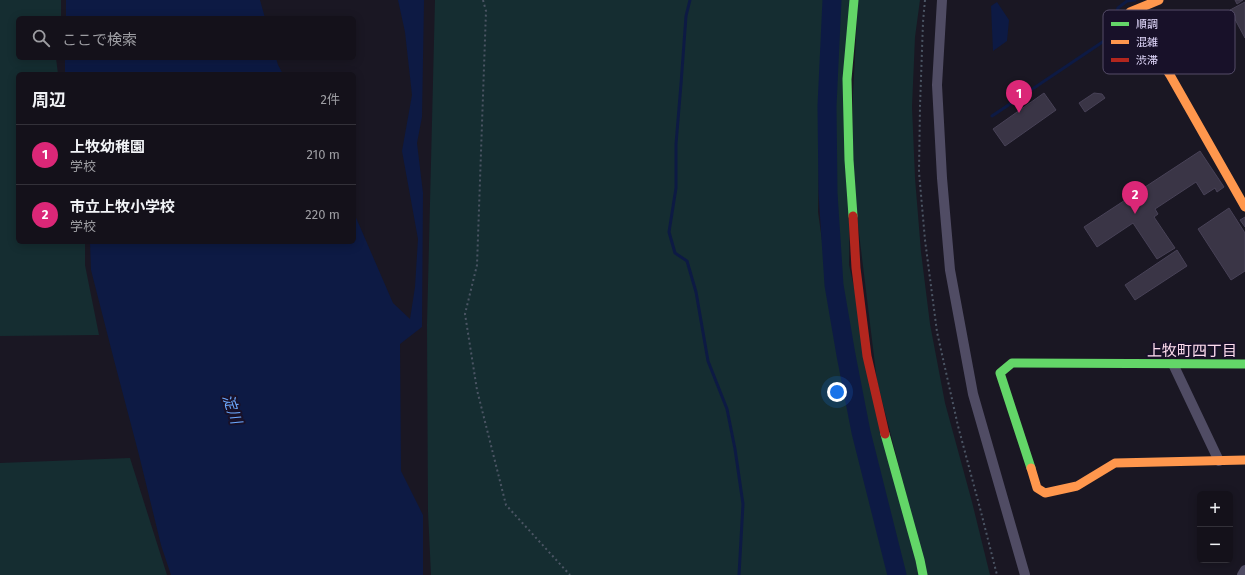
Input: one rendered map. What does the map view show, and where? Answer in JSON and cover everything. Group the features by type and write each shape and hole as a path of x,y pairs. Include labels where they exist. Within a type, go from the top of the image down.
{"street":[{"path":"854,0 848,79 849,160 856,268 867,356 888,449 923,575"},
{"path":"942,0 937,85 942,178 950,270 973,394 1026,575"},
{"path":"1135,10 1159,0"},
{"path":"1169,74 1245,207"},
{"path":"1245,364 1012,364 1000,373 1037,488 1045,492 1077,486 1115,463 1245,460"},
{"path":"1173,364 1219,461"},
{"path":"1242,575 1245,570"}],"path":[{"path":"483,0 486,11 478,265 466,314 477,390 506,505 570,575"},
{"path":"925,0 922,22 919,172 925,240 937,332 958,426 997,575"}],"green space":[{"path":"0,0 61,0 61,16 16,16 16,60 56,60 58,72 16,72 16,244 85,244 85,265 99,335 0,336"},
{"path":"435,0 827,0 820,77 818,212 834,325 863,467 890,575 431,575 428,512 427,325"},
{"path":"836,0 851,0 849,265 919,575 902,575 866,440 853,379 844,325 832,217 830,163 830,108"},
{"path":"858,0 920,0 915,37 912,107 915,178 921,252 930,324 945,403 990,575 927,575 877,381 853,184 853,94"},
{"path":"130,458 167,575 0,575 0,463"}],"water":[{"path":"66,0 260,0 264,16 66,16"},
{"name":"淀川","path":"398,0 424,0 422,117 417,143 423,193 422,327 400,344 401,471 423,515 423,575 171,575 161,545 91,270 90,244 356,244 356,218 393,303 410,319 415,287 418,239 402,151 412,95 405,32"},
{"path":"997,2 1009,20 1007,41 993,51 991,6"},
{"path":"65,60 277,60 282,72 65,72"}],"building":[{"path":"1235,0 1243,0 1237,4"},
{"path":"1245,2 1245,38 1235,19 1235,10 1230,10"},
{"path":"1044,93 1056,110 1005,146 993,129"},
{"path":"1094,93 1102,94 1105,98 1085,112 1079,103"},
{"path":"1200,151 1224,187 1217,192 1215,188 1204,195 1196,182 1155,209 1158,214 1154,217 1175,248 1157,259 1133,223 1097,247 1084,227"},
{"path":"1229,208 1245,233 1245,271 1231,280 1198,229"},
{"path":"1245,217 1245,227 1240,220"},
{"path":"1177,250 1187,266 1135,300 1125,285"}],"waterway":[{"path":"690,0 686,16 676,144 676,188 669,232 675,253 687,261 696,292 708,361 727,409 735,449 743,504 739,575"},
{"path":"832,0 827,106 828,193 834,285 861,432 897,575"},
{"path":"1117,10 1127,1 1135,0"},
{"path":"992,116 1103,42"}],"traffic: fast":[{"path":"853,216 849,160 847,79 854,0"},
{"path":"1031,468 1000,373 1012,363 1245,364"},
{"path":"885,434 923,575"}],"traffic: slow":[{"path":"1135,10 1159,0"},
{"path":"1169,74 1245,207"},
{"path":"1031,468 1037,488 1045,493 1077,486 1115,463 1245,460"}],"traffic: jam":[{"path":"853,216 856,268 867,356 885,434"}],"place":[{"name":"上牧幼稚園","path":"1019,113"},
{"name":"市立上牧小学校","path":"1135,214"}],"district":[{"name":"上牧町四丁目","path":"1192,351"}]}
